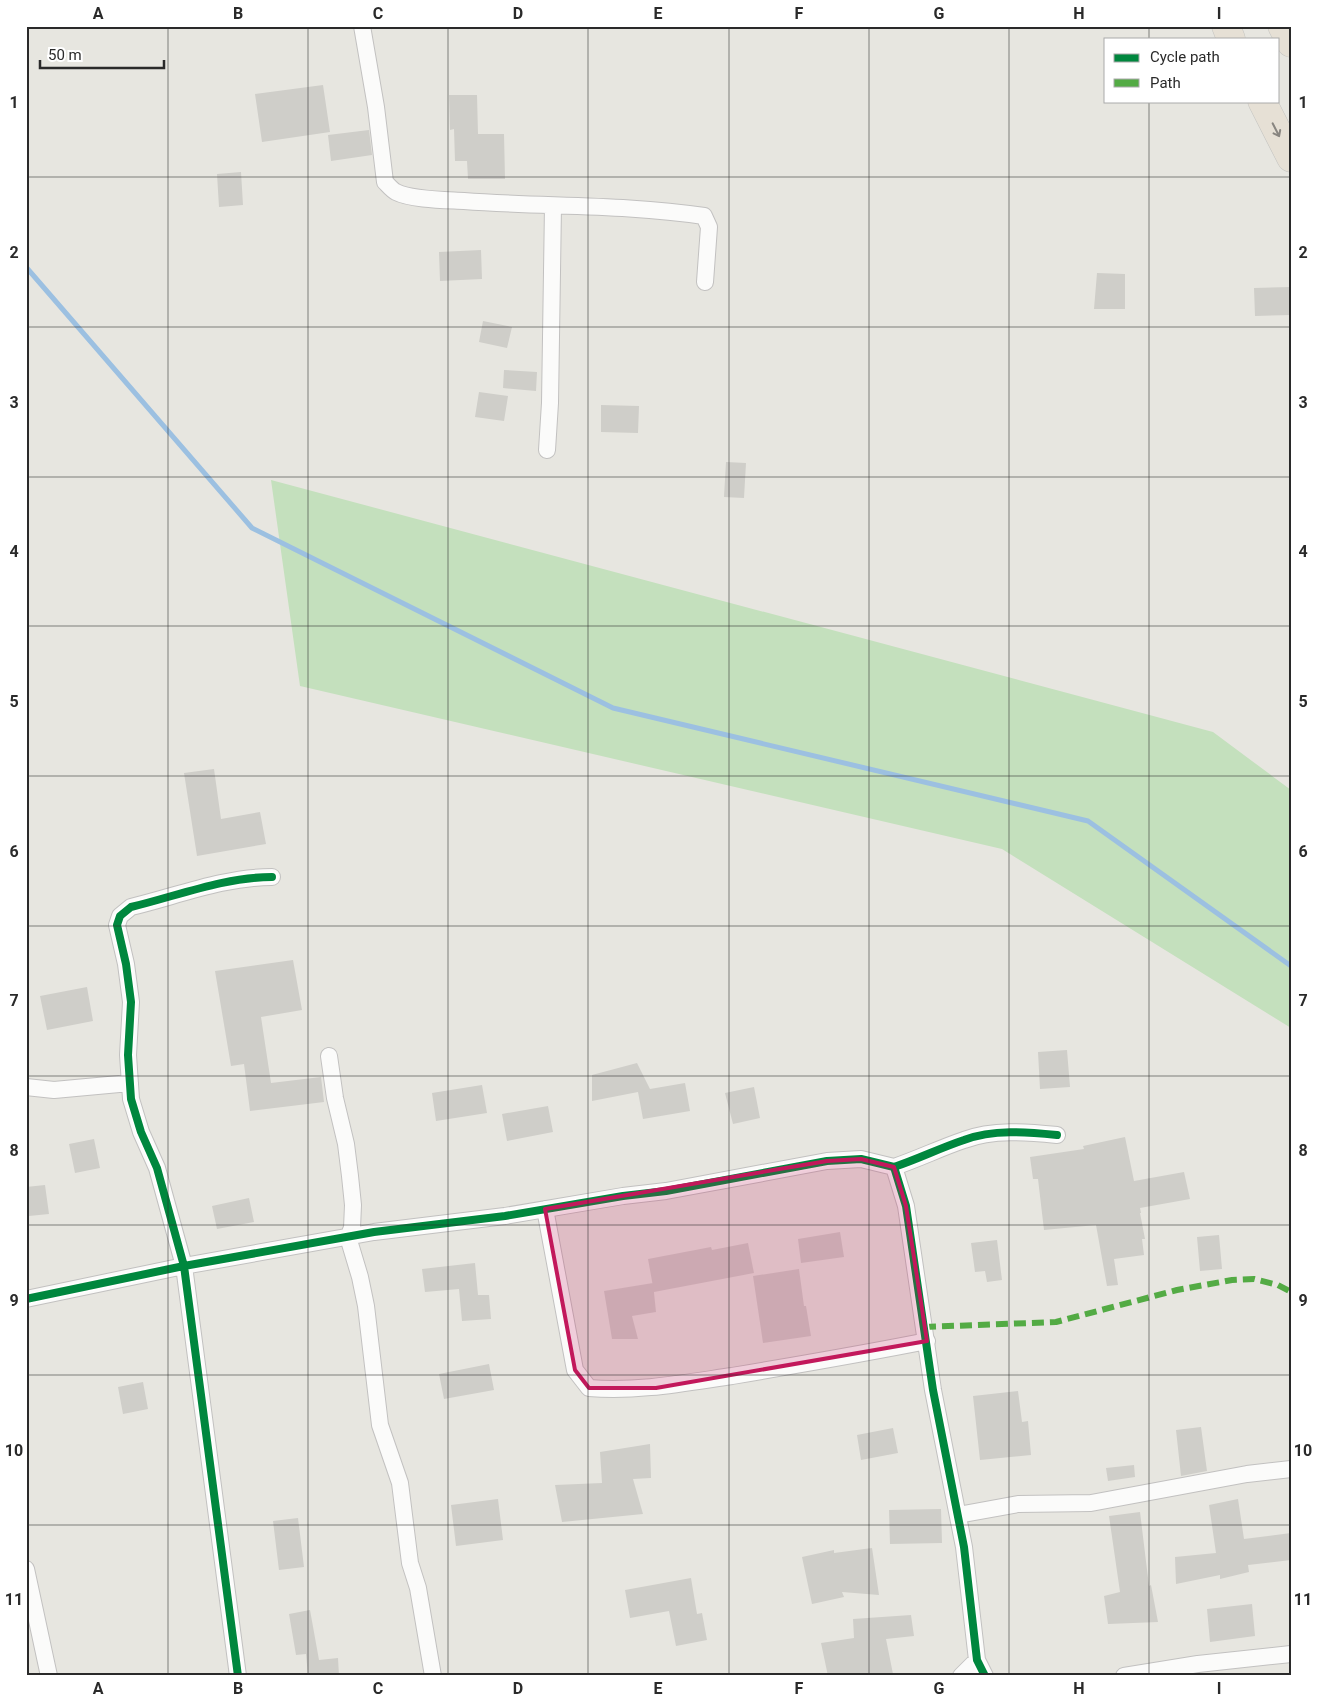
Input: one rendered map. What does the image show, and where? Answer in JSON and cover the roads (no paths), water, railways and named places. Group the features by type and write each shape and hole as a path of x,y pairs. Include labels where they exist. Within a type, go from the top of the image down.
{"highway":[{"path":"1226,26 1231,38"},
{"path":"1282,26 1291,43"},
{"path":"1263,102 1291,158"}],"street":[{"path":"362,26 376,107 385,182 396,192 420,198 509,205 672,212 704,216 708,227 706,282"},
{"path":"547,450 550,403 553,206"},
{"path":"238,1676 184,1266 156,1168 141,1132 131,1099 128,1055 131,1002 126,964 117,925 120,916 131,906 218,884 257,877 272,877"},
{"path":"329,1056 335,1098 346,1144 350,1176 353,1206 352,1228 348,1237 366,1306 380,1425 400,1484 410,1562 418,1588 433,1676"},
{"path":"26,1087 54,1090 130,1083"},
{"path":"26,1299 184,1266 348,1237 505,1216 623,1196 666,1191 827,1161 861,1159 894,1167 966,1139 996,1134 1029,1132 1057,1135"},
{"path":"894,1167 906,1206 933,1390 964,1547 977,1660 985,1676"},
{"path":"545,1209 576,1370 589,1388 614,1390 656,1388 813,1363 927,1342"},
{"path":"958,1515 1018,1504 1091,1503 1246,1474 1291,1469"},
{"path":"26,1569 48,1676"},
{"path":"1124,1676 1198,1664 1291,1654"},
{"path":"961,1676 977,1660"}],"waterway":[{"path":"26,267 252,528 613,708 1088,821 1291,966"}]}
